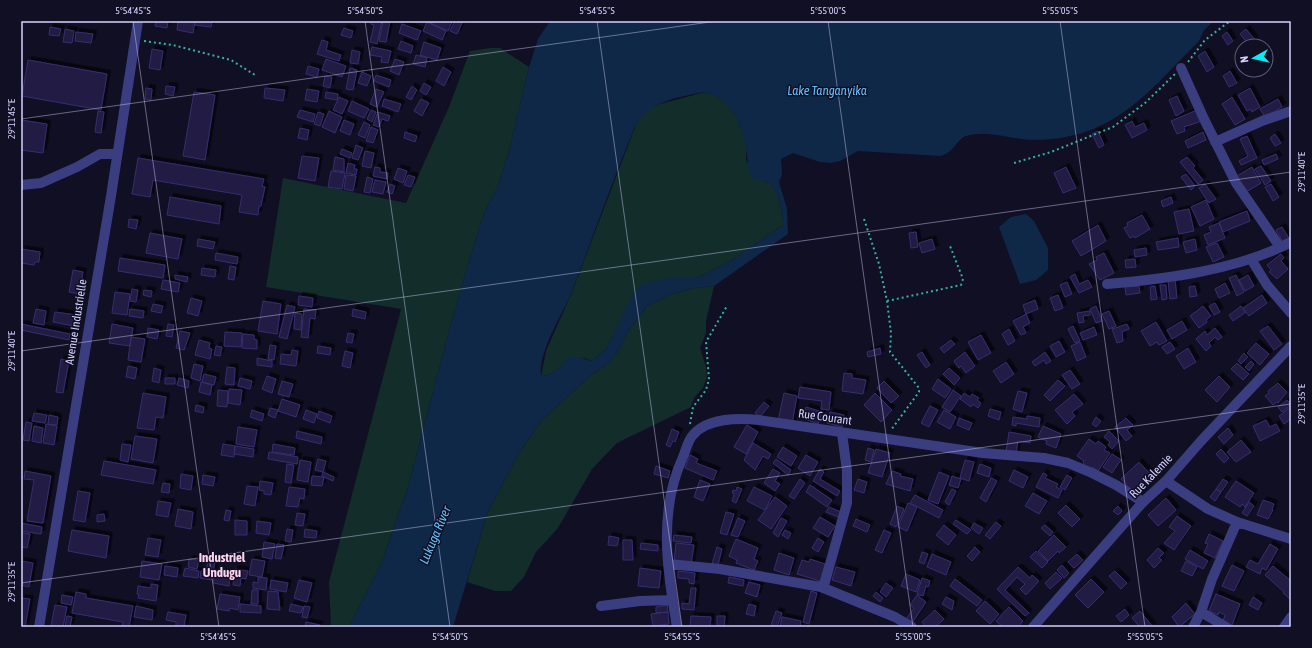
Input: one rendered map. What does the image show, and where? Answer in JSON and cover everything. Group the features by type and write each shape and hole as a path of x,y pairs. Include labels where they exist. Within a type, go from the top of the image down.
{"street":[{"name":"Avenue Industrielle","path":"39,627 138,21"},
{"path":"1181,68 1215,142 1236,183 1280,247"},
{"path":"1215,142 1262,121 1291,111"},
{"path":"21,185 41,183 77,167 100,154 117,154"},
{"path":"1107,284 1179,275 1251,259 1291,242"},
{"path":"1251,259 1268,285 1291,313"},
{"name":"Rue Kalemie","path":"1033,627 1143,502 1166,481 1201,441 1291,346"},
{"name":"Rue Courant","path":"693,435 706,426 741,419 885,439 1056,460 1092,473 1116,485 1143,502"},
{"path":"821,587 825,582 846,503 847,470 842,433"},
{"path":"678,627 672,600 668,564 667,513 676,471 693,435"},
{"path":"1166,481 1208,509 1236,522 1291,539"},
{"path":"1193,627 1201,612 1212,579 1236,522"},
{"path":"668,564 720,569 821,587 895,617 912,627"},
{"path":"602,606 640,601 672,600"},
{"path":"1201,612 1226,627"},
{"path":"1284,627 1291,617"}],"path":[{"path":"1014,163 1051,152 1113,127 1145,104 1191,58 1205,40 1230,21"},
{"path":"134,40 173,45 231,60 255,75"},
{"path":"864,219 879,264 887,301 891,333 890,352 919,388 919,392 885,439"},
{"path":"887,301 961,285 963,279 950,246"},
{"path":"693,435 690,422 693,407 706,390 710,379 706,357 706,342 727,306"}],"green space":[{"path":"500,48 529,67 509,151 498,186 484,213 468,264 408,487 381,564 349,627 331,627 329,582 401,309 266,287 283,178 406,203 449,107 470,51"},
{"path":"705,92 722,100 734,112 744,137 747,162 761,180 772,184 774,187 783,216 783,225 729,262 699,277 690,278 626,310 606,349 592,361 584,358 565,362 554,372 541,376 546,351 572,292 637,122 648,109 660,104"},
{"path":"714,286 706,321 706,333 700,348 706,367 707,377 703,388 694,398 691,407 617,443 592,469 558,528 536,552 524,577 511,591 495,591 467,582 487,514 519,453 542,420 591,375 610,362 618,351 628,331 647,306 669,295 694,288"}],"water":[{"name":"Lake Tanganyika","path":"550,21 1214,21 1204,30 1199,41 1146,94 1109,122 1087,131 1063,138 1035,140 992,134 974,134 966,136 949,152 940,156 858,151 840,161 831,163 820,162 793,153 781,159 782,175 779,182 787,209 788,234 714,286 694,288 669,295 647,306 628,331 618,351 610,362 591,375 542,420 519,453 487,514 453,627 349,627 381,564 408,487 468,264 484,213 498,186 509,151 529,67 538,39","holes":["704,92 722,100 728,106 738,121 744,138 748,167 752,178 770,184 776,191 783,216 783,225 729,262 699,277 668,278 643,284 636,289 606,349 592,361 574,356 569,357 553,372 546,376 541,376 543,355 547,344 572,291 637,122 652,108 668,101"]},
{"path":"1026,214 1034,221 1048,248 1048,270 1036,280 1020,284 999,227 1011,217"}],"building":[{"path":"156,21 168,21 167,28 155,26"},
{"path":"178,21 195,21 193,33 177,30"},
{"path":"195,21 212,21 211,27 194,25"},
{"path":"371,21 382,21 377,44 370,42 374,25 371,24"},
{"path":"383,21 390,21 386,42 379,41"},
{"path":"426,21 441,21 445,23 447,21 452,22 448,31"},
{"path":"455,21 463,21 457,34 450,31"},
{"path":"427,22 446,31 442,40 423,31"},
{"path":"402,24 421,31 417,40 399,33"},
{"path":"50,27 61,29 59,36 49,35"},
{"path":"344,28 353,31 351,38 341,35"},
{"path":"65,29 74,31 72,43 63,42"},
{"path":"1246,29 1253,38 1243,38 1240,34"},
{"path":"76,32 93,34 91,43 75,41"},
{"path":"1227,32 1233,41 1228,45 1222,36"},
{"path":"322,40 328,42 326,50 341,55 339,61 317,54"},
{"path":"401,41 413,46 411,53 398,49"},
{"path":"424,42 441,48 437,60 420,55"},
{"path":"372,47 391,51 388,63 381,62 382,57 370,55"},
{"path":"152,49 163,51 160,70 149,68"},
{"path":"352,50 360,52 358,64 350,63"},
{"path":"1205,51 1214,67 1207,72 1198,56"},
{"path":"416,55 427,58 425,67 413,64"},
{"path":"326,59 346,66 342,77 322,70"},
{"path":"395,59 404,62 399,75 390,71"},
{"path":"28,60 107,74 101,110 22,96"},
{"path":"308,66 319,69 317,77 306,74"},
{"path":"443,67 451,72 444,86 436,81"},
{"path":"350,68 357,70 353,90 346,89"},
{"path":"1230,71 1237,83 1229,87 1223,76"},
{"path":"362,72 371,76 367,86 358,83"},
{"path":"376,75 391,80 389,87 374,81"},
{"path":"325,76 332,77 330,88 323,86"},
{"path":"424,83 431,87 426,95 420,91"},
{"path":"166,86 175,87 173,96 165,94"},
{"path":"412,86 417,90 411,100 406,97"},
{"path":"146,88 152,89 151,100 145,99"},
{"path":"265,88 285,90 283,101 264,98"},
{"path":"1250,88 1260,107 1252,112 1251,109 1247,111 1238,95"},
{"path":"307,89 319,91 317,102 305,100"},
{"path":"376,89 384,92 377,107 370,104"},
{"path":"194,92 215,95 205,160 183,156"},
{"path":"326,92 338,94 337,100 325,98"},
{"path":"1177,96 1184,111 1176,116 1169,100"},
{"path":"339,97 348,101 342,114 333,110"},
{"path":"1232,97 1245,119 1235,125 1222,104"},
{"path":"384,99 401,104 398,112 382,106"},
{"path":"421,99 429,103 422,116 414,111"},
{"path":"1278,99 1282,107 1265,117 1260,109"},
{"path":"352,101 369,109 364,118 348,111"},
{"path":"300,110 315,114 313,122 297,117"},
{"path":"371,110 376,112 372,122 367,119"},
{"path":"1197,110 1202,121 1184,127 1185,131 1177,134 1171,121"},
{"path":"98,111 104,112 101,133 95,132"},
{"path":"329,111 342,117 335,133 322,127"},
{"path":"318,112 324,114 320,126 314,124"},
{"path":"378,112 390,116 388,121 382,119 379,127 373,125"},
{"path":"21,120 47,124 43,153 21,150"},
{"path":"344,120 354,124 350,135 340,131"},
{"path":"1132,121 1135,127 1144,123 1147,130 1132,138 1125,125"},
{"path":"364,122 370,125 365,138 358,135"},
{"path":"371,127 378,130 373,143 366,141"},
{"path":"300,128 309,130 307,140 298,138"},
{"path":"1098,131 1104,145 1099,148 1092,134"},
{"path":"405,132 417,136 415,142 404,138"},
{"path":"1203,132 1206,140 1188,148 1185,141"},
{"path":"1275,134 1281,143 1275,146 1270,138"},
{"path":"1247,136 1257,158 1241,165 1239,161 1248,156 1240,139"},
{"path":"356,145 363,148 358,160 352,158"},
{"path":"342,149 352,153 350,158 340,154"},
{"path":"365,151 374,153 371,168 362,166"},
{"path":"1276,154 1278,159 1264,165 1262,160"},
{"path":"302,156 319,158 315,181 298,178"},
{"path":"335,157 344,159 344,172 333,170"},
{"path":"1187,157 1195,166 1193,168 1203,180 1198,184 1180,162"},
{"path":"138,158 264,179 262,186 265,187 261,206 259,206 258,215 239,212 242,195 153,180 150,197 132,194"},
{"path":"348,163 355,165 354,169 357,169 356,175 346,173"},
{"path":"1261,166 1271,181 1265,185 1255,169"},
{"path":"375,167 380,168 380,172 388,173 387,179 373,176"},
{"path":"1066,167 1076,188 1063,193 1054,173"},
{"path":"1252,167 1261,183 1246,192 1237,176"},
{"path":"398,168 407,171 403,183 394,179"},
{"path":"331,171 345,173 342,189 328,187"},
{"path":"1186,174 1195,186 1191,190 1181,177"},
{"path":"346,175 356,176 353,191 344,189"},
{"path":"408,175 415,177 411,187 404,185"},
{"path":"367,177 373,179 370,193 364,192"},
{"path":"375,180 386,182 383,194 372,192"},
{"path":"390,184 395,186 392,194 387,192"},
{"path":"1205,184 1216,199 1209,203 1199,188"},
{"path":"1271,184 1279,197 1273,201 1265,187"},
{"path":"170,197 221,206 219,224 167,215"},
{"path":"1171,197 1173,203 1163,207 1161,201"},
{"path":"1206,200 1214,219 1200,226 1191,207"},
{"path":"1189,209 1194,231 1179,234 1174,212"},
{"path":"1247,211 1250,221 1223,232 1219,222"},
{"path":"1142,215 1150,229 1135,238 1134,236 1130,238 1124,228 1128,226 1127,223"},
{"path":"129,219 138,220 136,229 128,227"},
{"path":"1219,223 1225,238 1208,245 1204,235 1211,232 1209,227"},
{"path":"1098,225 1106,241 1081,256 1072,241"},
{"path":"1282,227 1290,240 1284,244 1276,230"},
{"path":"916,232 918,247 911,248 909,233"},
{"path":"150,233 182,239 178,259 146,253"},
{"path":"1178,238 1179,247 1158,250 1156,242"},
{"path":"198,239 215,242 213,249 197,246"},
{"path":"932,239 935,249 922,253 919,243"},
{"path":"1195,239 1197,250 1186,253 1183,242"},
{"path":"1217,243 1224,257 1213,262 1206,247"},
{"path":"1146,248 1147,255 1135,257 1134,250"},
{"path":"21,249 40,252 39,262 35,262 34,265 21,263"},
{"path":"216,253 238,257 237,264 215,260"},
{"path":"1104,253 1114,273 1100,280 1089,264 1097,260 1096,257"},
{"path":"1281,254 1284,258 1281,261 1288,269 1277,279 1269,272 1271,270 1267,265"},
{"path":"120,258 165,265 163,278 118,271"},
{"path":"1135,259 1136,267 1126,268 1125,260"},
{"path":"230,266 236,267 234,280 228,279"},
{"path":"202,268 216,270 215,277 201,275"},
{"path":"73,270 83,272 79,294 69,292"},
{"path":"1075,274 1079,284 1088,280 1092,287 1079,293 1070,277"},
{"path":"175,275 188,277 187,282 175,279"},
{"path":"1236,275 1244,292 1237,296 1229,278"},
{"path":"1248,275 1254,286 1245,291 1239,280"},
{"path":"1175,279 1177,298 1170,299 1168,280"},
{"path":"163,280 180,283 178,292 161,289"},
{"path":"1067,282 1072,294 1065,297 1060,285"},
{"path":"1225,283 1230,293 1219,298 1215,289"},
{"path":"1160,285 1166,285 1167,299 1162,300"},
{"path":"1139,286 1140,293 1126,295 1125,287"},
{"path":"1155,286 1157,299 1151,300 1150,287"},
{"path":"1195,286 1197,296 1190,297 1189,287"},
{"path":"132,289 138,290 136,302 130,301"},
{"path":"144,290 152,291 151,297 143,295"},
{"path":"115,292 130,294 127,315 112,313"},
{"path":"1058,295 1063,308 1055,311 1050,298"},
{"path":"1262,295 1267,303 1249,316 1243,308"},
{"path":"299,296 313,298 312,307 298,305"},
{"path":"191,298 202,301 198,316 187,313"},
{"path":"1035,300 1038,309 1026,314 1023,305"},
{"path":"263,301 281,304 277,334 258,331"},
{"path":"1215,303 1220,312 1214,315 1209,306"},
{"path":"153,304 163,306 161,313 151,311"},
{"path":"287,305 295,307 287,339 279,337"},
{"path":"1096,306 1102,321 1096,323 1090,309"},
{"path":"1203,306 1211,316 1206,320 1207,322 1199,328 1190,316"},
{"path":"1241,306 1246,312 1233,321 1229,315"},
{"path":"36,309 46,311 44,325 33,323"},
{"path":"130,309 144,311 143,318 129,316"},
{"path":"304,309 316,310 315,319 310,318 308,338 301,337"},
{"path":"353,309 366,312 365,319 352,316"},
{"path":"1090,311 1090,315 1083,316 1084,322 1079,323 1077,313"},
{"path":"1109,311 1116,326 1109,329 1102,314"},
{"path":"55,312 76,315 74,326 53,322"},
{"path":"295,313 302,314 301,330 294,329"},
{"path":"1026,314 1030,323 1023,327 1026,333 1021,335 1013,321"},
{"path":"1182,321 1187,330 1172,339 1167,330"},
{"path":"1156,322 1167,341 1159,345 1157,342 1150,346 1141,331"},
{"path":"21,324 70,334 69,340 21,330"},
{"path":"112,324 133,328 130,346 109,343"},
{"path":"168,324 174,325 172,337 166,336"},
{"path":"1127,324 1129,329 1122,332 1123,341 1117,343 1112,329"},
{"path":"1073,326 1080,341 1075,343 1068,329"},
{"path":"1268,326 1282,344 1274,350 1260,331"},
{"path":"1094,327 1097,335 1083,340 1080,333"},
{"path":"148,328 159,330 157,339 147,337"},
{"path":"1215,328 1222,337 1218,340 1215,337 1209,343 1211,346 1206,351 1196,339 1205,331 1207,335"},
{"path":"1009,329 1015,341 1008,345 1002,334"},
{"path":"180,331 190,333 184,350 176,348"},
{"path":"225,332 242,333 241,347 224,346"},
{"path":"348,333 354,334 352,343 346,342"},
{"path":"243,334 254,335 254,339 257,340 257,349 242,348"},
{"path":"981,335 991,353 978,360 968,342"},
{"path":"131,337 145,339 141,362 128,360"},
{"path":"199,340 210,343 209,348 212,349 210,359 195,355"},
{"path":"951,340 955,344 944,353 940,348"},
{"path":"1059,341 1065,352 1056,357 1050,346"},
{"path":"1080,342 1086,357 1077,361 1071,346"},
{"path":"1170,342 1175,349 1167,354 1162,347"},
{"path":"1256,343 1269,354 1260,365 1247,353"},
{"path":"270,345 276,346 274,360 268,359"},
{"path":"216,346 222,347 220,356 214,355"},
{"path":"318,346 331,348 330,355 317,353"},
{"path":"880,348 881,354 868,357 867,352"},
{"path":"1188,348 1196,362 1184,369 1176,356"},
{"path":"292,350 298,351 296,366 280,364 281,354 291,355"},
{"path":"345,351 353,353 350,368 342,366"},
{"path":"922,352 930,365 926,368 917,355"},
{"path":"965,352 975,366 966,373 961,366 959,368 954,361"},
{"path":"1045,352 1051,361 1046,364 1044,360 1035,366 1032,362"},
{"path":"1244,353 1248,357 1241,364 1238,361"},
{"path":"257,358 272,361 272,367 257,365"},
{"path":"61,359 69,361 63,393 56,392"},
{"path":"1251,361 1254,364 1249,371 1245,367"},
{"path":"1006,362 1014,374 1001,383 993,371"},
{"path":"1237,363 1249,374 1243,380 1231,369"},
{"path":"194,364 203,366 200,381 191,378"},
{"path":"128,366 137,368 135,379 126,377"},
{"path":"227,367 235,368 234,385 225,384"},
{"path":"154,368 161,370 159,383 152,381"},
{"path":"949,368 960,378 954,385 943,374"},
{"path":"1070,370 1080,384 1072,389 1062,375"},
{"path":"844,373 852,374 852,378 866,380 863,394 842,391"},
{"path":"204,374 216,377 214,385 202,382"},
{"path":"267,376 276,379 272,393 262,389"},
{"path":"1219,376 1230,387 1217,402 1205,390"},
{"path":"165,378 175,378 175,384 165,384"},
{"path":"179,378 189,381 188,388 177,385"},
{"path":"240,378 252,381 250,389 238,386"},
{"path":"938,379 951,389 945,398 932,389"},
{"path":"1058,380 1065,386 1050,401 1044,395"},
{"path":"282,381 293,384 289,397 278,394"},
{"path":"884,381 899,396 891,403 877,388"},
{"path":"201,382 212,385 210,395 199,392"},
{"path":"1278,383 1287,392 1278,403 1277,402 1273,405 1265,396 1269,393 1268,391"},
{"path":"800,387 831,392 829,410 821,409 822,401 798,398"},
{"path":"229,389 242,390 240,405 228,403"},
{"path":"218,390 228,391 227,407 217,406"},
{"path":"953,390 961,396 950,412 942,407"},
{"path":"1018,391 1027,393 1022,412 1013,409"},
{"path":"143,393 166,397 163,418 156,417 154,430 137,428"},
{"path":"784,393 797,396 792,424 778,421"},
{"path":"875,393 892,410 881,422 864,405"},
{"path":"964,393 970,397 972,394 979,398 977,400 981,403 978,408 973,404 971,407 960,399"},
{"path":"1074,394 1083,404 1072,412 1075,416 1067,424 1055,410"},
{"path":"282,399 300,405 296,417 278,411"},
{"path":"1287,400 1291,405 1282,412 1278,407"},
{"path":"764,402 769,406 760,417 755,413"},
{"path":"196,405 204,407 203,413 195,411"},
{"path":"930,406 938,410 929,427 921,423"},
{"path":"806,407 822,412 818,424 803,418"},
{"path":"1291,407 1291,419 1284,424 1279,416"},
{"path":"270,408 278,410 275,418 268,415"},
{"path":"990,409 1001,412 999,420 988,416"},
{"path":"252,410 264,414 262,421 250,417"},
{"path":"306,410 317,414 314,423 303,419"},
{"path":"944,410 956,417 950,429 937,422"},
{"path":"319,411 332,416 330,423 317,418"},
{"path":"830,412 844,415 842,427 827,423"},
{"path":"34,413 47,415 45,423 32,421"},
{"path":"49,415 58,417 57,425 48,424"},
{"path":"1027,416 1040,418 1039,427 1016,423 1016,426 1012,425 1013,417 1027,419"},
{"path":"1096,417 1101,421 1096,427 1092,424"},
{"path":"959,418 972,423 969,430 957,425"},
{"path":"1126,418 1133,425 1127,430 1132,436 1126,441 1115,427"},
{"path":"1266,420 1270,427 1276,424 1280,431 1260,441 1253,426"},
{"path":"26,422 32,423 29,441 23,440"},
{"path":"46,424 57,426 54,445 43,443"},
{"path":"747,425 758,432 746,454 734,447"},
{"path":"34,426 43,428 41,443 32,441"},
{"path":"1043,426 1061,434 1056,448 1046,444 1047,441 1038,437"},
{"path":"238,427 257,430 254,447 236,444"},
{"path":"1228,428 1233,435 1224,444 1218,437"},
{"path":"672,429 679,432 675,442 673,441 670,447 666,445"},
{"path":"297,431 322,437 321,444 296,438"},
{"path":"1109,431 1119,441 1112,449 1108,445 1110,442 1104,437"},
{"path":"1009,432 1031,436 1030,443 1018,441 1016,453 1006,452"},
{"path":"135,436 157,439 153,463 131,459"},
{"path":"1089,439 1096,444 1098,441 1106,447 1104,450 1110,453 1098,471 1093,467 1091,470 1083,464 1084,461 1077,456"},
{"path":"1241,440 1251,452 1236,462 1227,452"},
{"path":"753,443 771,454 768,459 763,456 755,470 744,460"},
{"path":"122,444 131,445 128,462 120,460"},
{"path":"223,444 235,446 234,457 221,455"},
{"path":"273,444 295,448 294,455 272,452"},
{"path":"235,446 254,449 253,457 234,454"},
{"path":"783,447 797,456 791,466 777,457"},
{"path":"868,448 874,450 871,462 865,460"},
{"path":"876,449 890,453 882,477 868,473"},
{"path":"1221,449 1229,458 1224,463 1216,454"},
{"path":"269,452 298,457 297,464 268,459"},
{"path":"1112,454 1121,460 1112,473 1103,467"},
{"path":"690,455 698,459 696,463 717,471 713,480 685,468"},
{"path":"806,455 818,462 810,476 798,468"},
{"path":"318,459 326,461 323,472 315,470"},
{"path":"776,459 791,470 788,475 773,463"},
{"path":"300,460 311,462 308,482 297,480"},
{"path":"965,460 974,462 969,481 960,478"},
{"path":"104,461 156,470 153,484 101,475"},
{"path":"1139,462 1153,477 1135,494 1121,479"},
{"path":"287,464 294,465 291,483 285,482"},
{"path":"980,464 991,468 989,477 977,473"},
{"path":"656,466 670,471 668,478 654,474"},
{"path":"773,469 780,473 775,481 780,484 775,491 764,483"},
{"path":"820,469 824,472 820,479 840,491 837,496 813,481"},
{"path":"1014,470 1028,477 1023,488 1009,481"},
{"path":"25,471 51,476 43,523 27,521 34,480 24,479"},
{"path":"892,471 901,474 900,476 913,479 910,491 886,484"},
{"path":"323,472 334,477 333,481 322,476"},
{"path":"939,472 949,476 938,504 928,500"},
{"path":"1043,473 1047,475 1045,478 1058,484 1056,487 1062,490 1058,498 1036,487"},
{"path":"181,474 193,476 191,490 180,488"},
{"path":"203,475 215,477 213,486 202,484"},
{"path":"1067,475 1072,478 1065,490 1060,487"},
{"path":"312,476 324,477 322,486 311,485"},
{"path":"952,476 961,479 958,488 949,485"},
{"path":"991,478 997,481 986,502 980,498"},
{"path":"800,479 805,483 794,499 789,496"},
{"path":"858,479 867,482 864,493 854,490"},
{"path":"1223,479 1228,482 1221,492 1216,489"},
{"path":"700,480 710,484 703,501 694,497"},
{"path":"260,481 273,483 271,495 264,494 264,491 259,490"},
{"path":"1236,481 1254,493 1245,507 1242,504 1240,507 1225,497"},
{"path":"163,483 170,484 169,493 161,492"},
{"path":"810,485 832,500 827,507 806,492"},
{"path":"247,486 258,487 255,506 244,504"},
{"path":"289,487 305,489 304,499 300,498 298,507 286,506"},
{"path":"737,487 742,489 736,503 732,501 734,494 732,493 733,490 736,491"},
{"path":"754,487 772,496 765,510 747,501"},
{"path":"952,489 956,491 949,505 945,502"},
{"path":"1216,489 1221,492 1215,501 1210,497"},
{"path":"78,491 90,493 85,522 73,520"},
{"path":"1033,493 1047,501 1039,514 1025,506"},
{"path":"915,495 943,510 939,518 910,503"},
{"path":"775,497 787,506 771,529 758,520"},
{"path":"1166,498 1176,510 1158,526 1148,515"},
{"path":"1263,500 1274,504 1273,510 1268,519 1257,515"},
{"path":"158,501 171,503 168,517 156,515"},
{"path":"1249,502 1254,506 1247,516 1242,513"},
{"path":"908,503 917,507 907,531 898,527"},
{"path":"1066,505 1080,519 1072,527 1058,513"},
{"path":"897,506 904,509 896,527 890,524"},
{"path":"1118,506 1122,511 1118,515 1113,511"},
{"path":"829,507 841,512 838,517 826,512"},
{"path":"178,509 193,512 191,529 175,526"},
{"path":"226,510 231,511 229,521 224,520"},
{"path":"726,512 734,514 727,535 720,533"},
{"path":"297,513 305,514 303,526 295,525"},
{"path":"104,514 105,521 97,522 97,515"},
{"path":"1177,516 1191,526 1174,550 1164,543 1175,531 1169,527"},
{"path":"820,517 835,526 828,537 813,528"},
{"path":"738,518 745,521 738,537 731,535"},
{"path":"781,518 787,521 778,537 773,533"},
{"path":"856,519 870,525 867,532 853,526"},
{"path":"235,520 247,521 247,535 235,535"},
{"path":"956,520 971,530 967,534 953,524"},
{"path":"257,521 271,523 269,535 256,533"},
{"path":"996,522 1001,526 990,539 985,535"},
{"path":"21,523 42,527 41,534 21,531"},
{"path":"974,523 983,528 979,534 971,528"},
{"path":"944,525 956,535 948,545 936,535"},
{"path":"1045,525 1053,532 1050,536 1041,528"},
{"path":"287,529 293,530 291,542 285,541"},
{"path":"305,529 317,531 316,538 304,537"},
{"path":"72,530 109,536 106,558 68,551"},
{"path":"785,530 791,533 788,539 782,535"},
{"path":"884,530 891,533 882,553 875,550"},
{"path":"22,533 30,534 27,548 21,547"},
{"path":"1209,534 1223,541 1215,558 1204,553 1208,544 1205,543"},
{"path":"674,535 692,537 691,543 673,541"},
{"path":"1054,535 1066,547 1059,553 1058,551 1048,561 1038,551"},
{"path":"609,536 619,538 617,546 608,545"},
{"path":"148,538 161,540 158,557 145,555"},
{"path":"818,538 824,542 818,552 812,548"},
{"path":"736,539 758,548 754,559 758,561 754,570 736,563 737,560 729,556"},
{"path":"623,540 632,540 633,560 623,560"},
{"path":"264,542 275,544 272,559 262,557"},
{"path":"641,543 658,545 658,551 640,549"},
{"path":"676,543 694,545 691,565 674,562"},
{"path":"277,544 284,545 281,559 275,558"},
{"path":"1270,544 1278,549 1266,570 1262,568 1260,574 1246,567 1250,560 1258,564"},
{"path":"717,547 722,549 718,565 712,564"},
{"path":"975,547 980,552 972,561 967,556"},
{"path":"1158,548 1164,553 1159,558 1162,560 1154,568 1147,560"},
{"path":"1190,550 1208,561 1203,569 1185,559"},
{"path":"1036,551 1048,562 1042,568 1030,557"},
{"path":"922,552 928,554 924,564 919,562"},
{"path":"779,553 794,558 789,575 774,570"},
{"path":"932,554 951,562 946,575 927,567"},
{"path":"1077,554 1083,560 1074,568 1068,562"},
{"path":"189,559 199,560 197,569 188,567"},
{"path":"252,559 265,561 262,577 249,575"},
{"path":"810,559 825,564 820,581 797,574 802,560 809,562"},
{"path":"21,561 33,563 29,587 21,585"},
{"path":"142,561 162,564 159,580 140,577"},
{"path":"208,561 215,562 213,572 206,571"},
{"path":"1186,561 1197,567 1192,576 1181,571"},
{"path":"1062,565 1069,573 1064,578 1057,570"},
{"path":"1232,565 1244,571 1234,591 1222,586"},
{"path":"165,566 178,568 177,577 164,575"},
{"path":"1273,566 1291,581 1291,600 1265,575"},
{"path":"836,567 855,572 851,586 832,580"},
{"path":"1018,567 1030,578 1032,575 1039,581 1026,595 1020,589 1025,584 1017,577 1005,590 1029,613 1025,616 997,589"},
{"path":"185,568 199,571 198,578 183,576"},
{"path":"640,568 661,571 659,588 638,586"},
{"path":"235,569 248,571 246,579 241,578 240,586 233,585"},
{"path":"201,571 212,573 211,580 200,578"},
{"path":"678,571 695,573 694,584 689,583 689,579 678,578"},
{"path":"1115,571 1127,583 1121,589 1109,576"},
{"path":"1056,572 1062,578 1050,589 1045,583"},
{"path":"214,573 230,576 229,586 213,583"},
{"path":"906,574 920,580 916,592 901,586"},
{"path":"258,577 267,578 266,590 253,588 253,582 258,583"},
{"path":"729,577 744,580 743,586 728,583"},
{"path":"922,578 930,581 928,587 926,586 923,596 917,594"},
{"path":"955,579 982,600 977,606 950,586"},
{"path":"1091,579 1104,592 1088,608 1075,595"},
{"path":"271,580 288,583 286,592 270,589"},
{"path":"299,580 312,583 307,602 294,598"},
{"path":"749,582 760,585 757,597 745,593"},
{"path":"886,583 893,588 886,597 880,592"},
{"path":"151,584 158,585 156,601 138,598 138,586 151,588"},
{"path":"691,588 696,588 694,610 682,609 682,603 689,604"},
{"path":"252,590 258,590 258,604 251,604"},
{"path":"268,591 278,592 280,610 267,609"},
{"path":"811,591 817,593 809,624 803,622"},
{"path":"76,592 86,594 86,598 133,606 129,627 122,627 123,622 72,613"},
{"path":"876,592 883,598 880,602 873,596"},
{"path":"220,594 240,597 238,610 230,608 229,611 217,609"},
{"path":"1216,594 1240,604 1232,625 1223,621 1225,615 1219,612 1218,615 1209,611"},
{"path":"62,595 73,597 71,605 61,603"},
{"path":"917,595 926,602 912,623 906,619 914,608 910,605"},
{"path":"946,597 954,601 952,610 942,604"},
{"path":"1253,597 1262,603 1258,610 1249,605"},
{"path":"21,598 30,599 25,627 21,627"},
{"path":"985,601 999,614 990,624 976,611"},
{"path":"1186,603 1195,614 1179,627 1172,617"},
{"path":"240,604 261,606 261,613 240,612"},
{"path":"291,604 303,607 301,613 289,611"},
{"path":"749,604 756,606 754,616 746,614"},
{"path":"55,605 67,607 63,627 51,626"},
{"path":"667,605 668,612 656,613 656,607"},
{"path":"136,606 153,610 152,620 134,617"},
{"path":"304,606 310,607 307,618 302,617"},
{"path":"1009,607 1023,621 1018,627 1003,627 996,621"},
{"path":"1125,609 1129,615 1121,622 1116,616"},
{"path":"935,610 944,619 935,627 926,627 922,622"},
{"path":"776,611 782,613 777,627 771,625"},
{"path":"1140,611 1153,627 1140,627 1132,618"},
{"path":"168,612 186,615 184,627 176,627 176,622 166,620"},
{"path":"668,612 669,624 653,626 651,614"},
{"path":"67,616 72,617 70,627 65,627"},
{"path":"691,616 711,617 710,627 690,627"},
{"path":"717,616 725,616 724,627 717,627"},
{"path":"782,617 801,621 800,627 780,627"},
{"path":"306,622 320,625 319,627 305,627"}],"district":[{"name":"Industriel Undugu","path":"222,564"}],"water label":[{"name":"Lukuga River","path":"435,535"}]}
